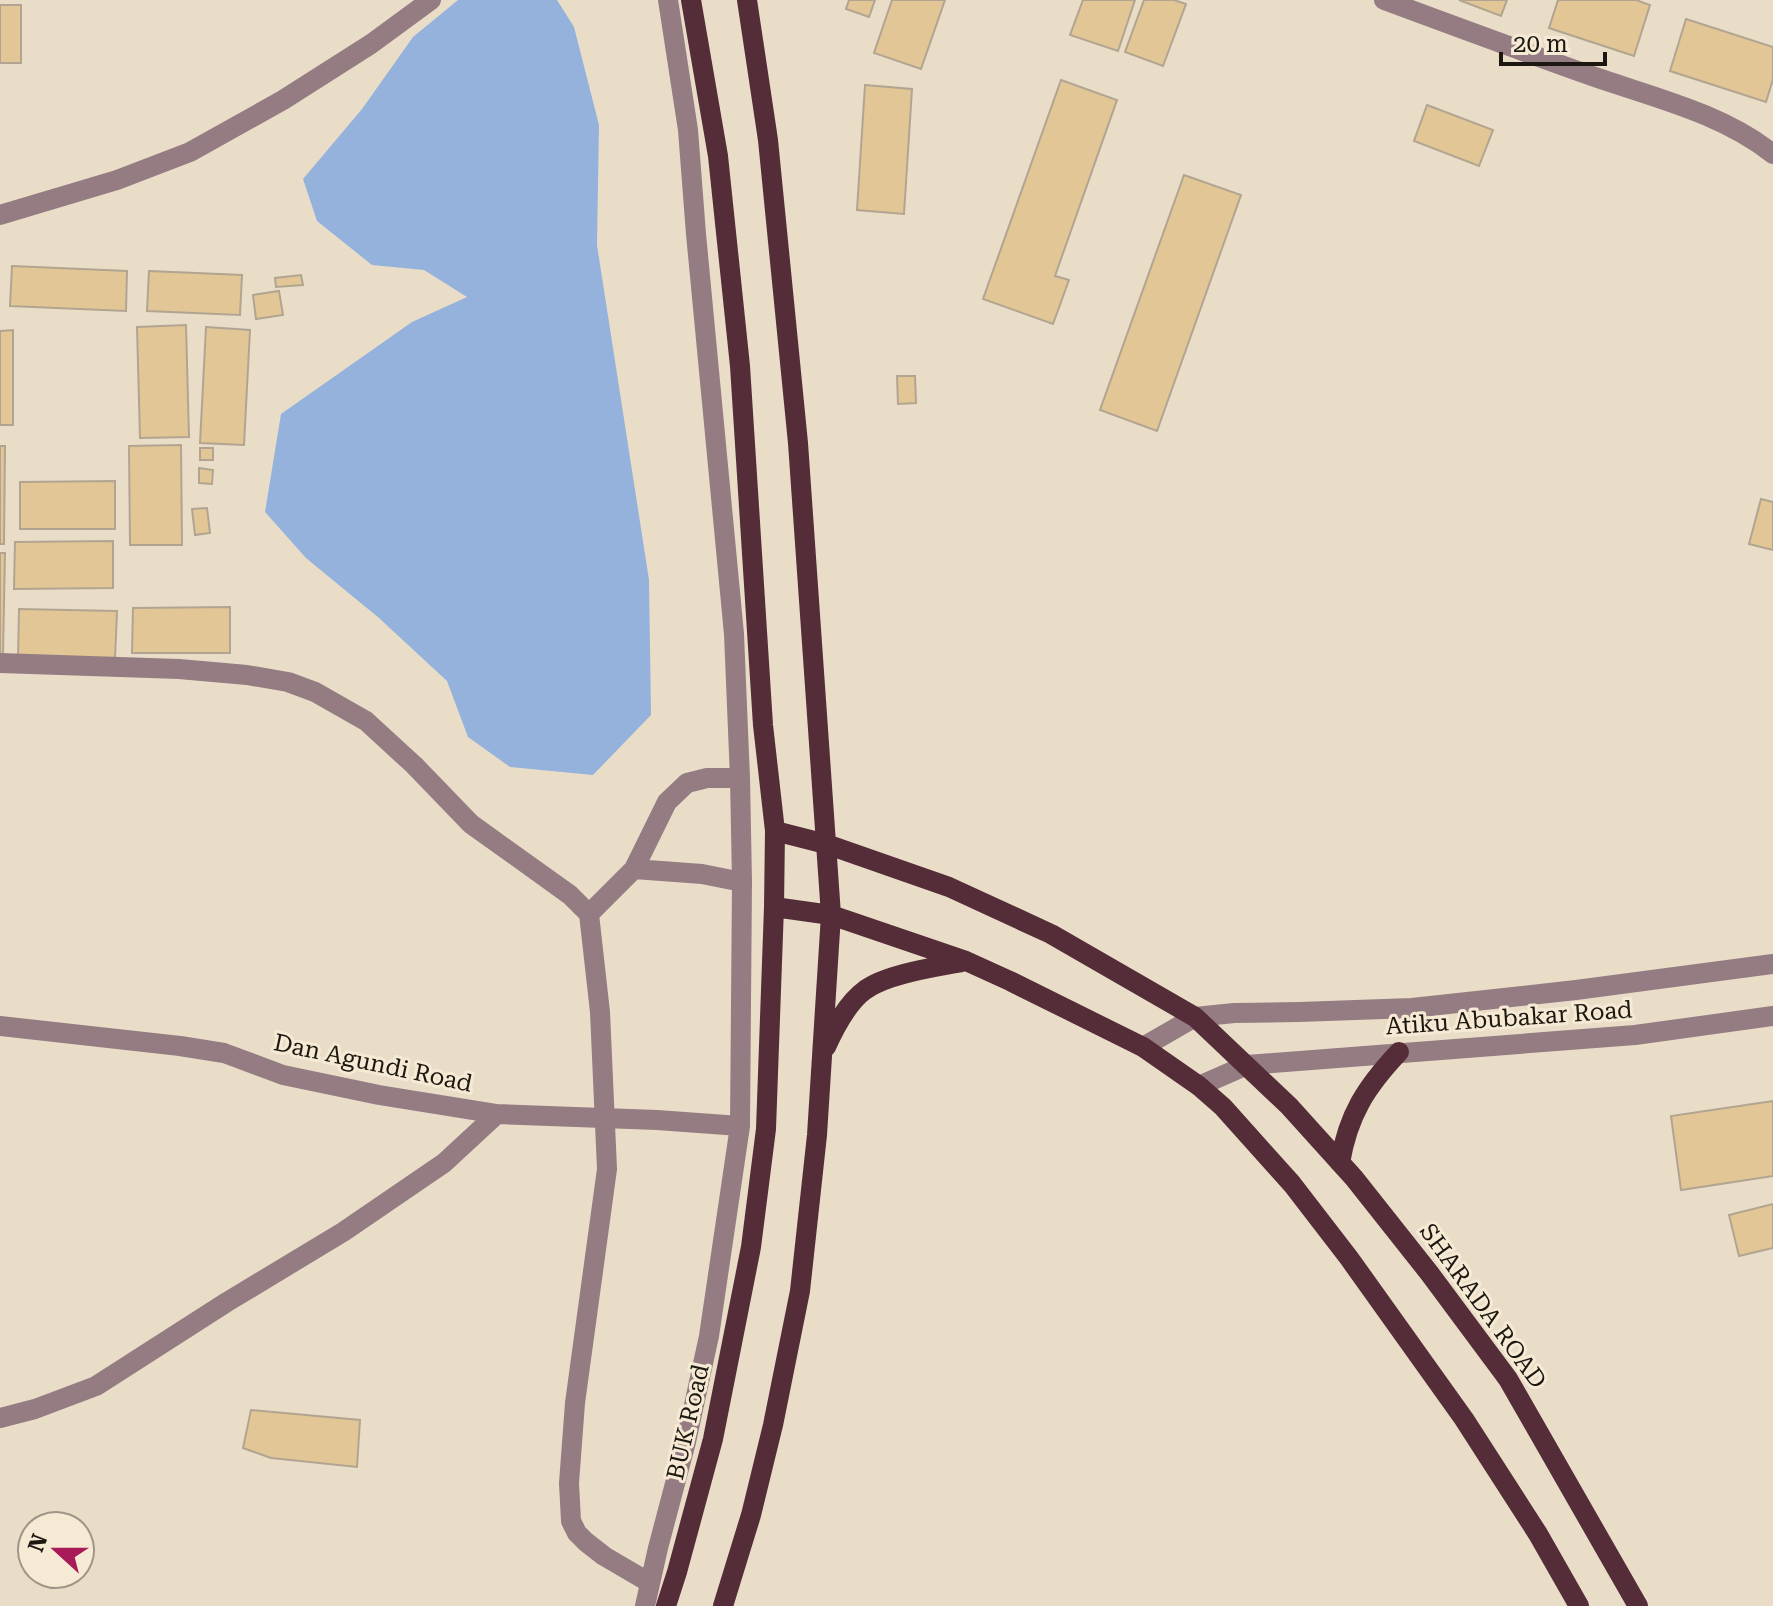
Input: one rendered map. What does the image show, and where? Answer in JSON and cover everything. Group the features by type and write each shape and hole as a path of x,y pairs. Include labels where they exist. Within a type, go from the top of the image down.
{"main road":[{"name":"BUK Road","path":"666,1606 713,1439 751,1247 766,1129 774,907 775,831 763,725 740,366 718,156 691,0"},
{"path":"723,1606 751,1515 773,1425 800,1291 817,1135 831,915 798,443 768,140 747,0"},
{"name":"SHARADA ROAD","path":"775,831 826,844 949,887 1038,928 1195,1017 1289,1106 1354,1178 1430,1274 1508,1379 1638,1606"},
{"path":"774,907 831,915 966,961 1143,1047 1199,1086 1223,1107 1292,1184 1349,1258 1464,1419 1538,1534 1579,1606"},
{"path":"822,1058 852,1001 864,990 875,983 966,961"},
{"path":"1340,1163 1343,1142 1366,1090 1399,1052"}],"street":[{"path":"0,215 117,180 190,152 283,100 371,44 431,0"},
{"path":"645,1606 709,1336 740,1126 742,882 734,634 688,130 668,0"},
{"path":"1384,0 1702,114 1754,138 1773,154"},
{"path":"0,663 179,669 247,675 288,682 315,692 366,721 471,824 570,895 589,914 600,1012 607,1169 575,1403 569,1483 571,1521 586,1542 650,1583"},
{"path":"589,914 634,869 667,802 687,783 707,778 740,778"},
{"path":"634,869 702,874 742,882"},
{"path":"1143,1047 1195,1017 1412,1008 1773,964"},
{"name":"Atiku Abubakar Road","path":"1199,1086 1247,1065 1635,1035 1773,1016"},
{"name":"Dan Agundi Road","path":"0,1026 224,1053 283,1075 379,1095 497,1114 740,1126"},
{"path":"0,1418 35,1409 96,1386 343,1232 444,1163 497,1114"}],"water":[{"path":"458,0 557,0 574,27 599,125 597,245 649,580 651,715 593,775 510,767 468,737 447,681 379,618 306,558 265,512 281,414 412,322 467,297 424,270 372,265 317,221 303,179 362,109 413,37"}],"building":[{"path":"849,0 875,0 869,17 846,9"},
{"path":"892,0 945,0 921,69 874,53"},
{"path":"1083,0 1135,0 1118,51 1070,35"},
{"path":"1144,0 1174,0 1186,4 1163,66 1125,52"},
{"path":"1459,0 1507,0 1501,16"},
{"path":"1558,0 1636,0 1650,5 1634,56 1549,28"},
{"path":"0,5 21,5 21,63 0,63"},
{"path":"1686,19 1773,47 1773,79 1766,102 1670,71"},
{"path":"1061,80 1117,100 1055,276 1069,280 1053,324 983,299"},
{"path":"865,85 912,89 904,214 857,210"},
{"path":"1427,105 1493,130 1479,166 1414,141"},
{"path":"1184,175 1241,195 1157,431 1100,410"},
{"path":"12,266 127,271 126,311 10,306"},
{"path":"149,271 242,275 240,315 147,311"},
{"path":"301,275 303,285 276,287 275,278"},
{"path":"279,291 283,315 256,319 253,295"},
{"path":"186,325 189,437 140,438 137,327"},
{"path":"206,327 250,330 244,445 200,443"},
{"path":"13,330 13,425 0,425 0,331"},
{"path":"897,376 915,376 916,403 898,404"},
{"path":"181,445 182,545 130,545 129,446"},
{"path":"0,446 5,446 4,544 0,544"},
{"path":"200,448 213,448 213,460 200,460"},
{"path":"199,468 213,470 212,484 199,483"},
{"path":"115,481 115,529 20,529 20,482"},
{"path":"1761,499 1773,502 1773,550 1749,544"},
{"path":"207,508 210,533 195,535 192,509"},
{"path":"113,541 113,588 14,589 15,542"},
{"path":"0,553 5,553 3,654 0,654"},
{"path":"230,607 230,653 132,653 133,608"},
{"path":"19,609 117,611 115,659 18,657"},
{"path":"1773,1101 1773,1176 1681,1190 1671,1116"},
{"path":"1773,1204 1773,1248 1739,1256 1729,1215"},
{"path":"251,1410 360,1420 357,1467 271,1458 243,1448"}]}
